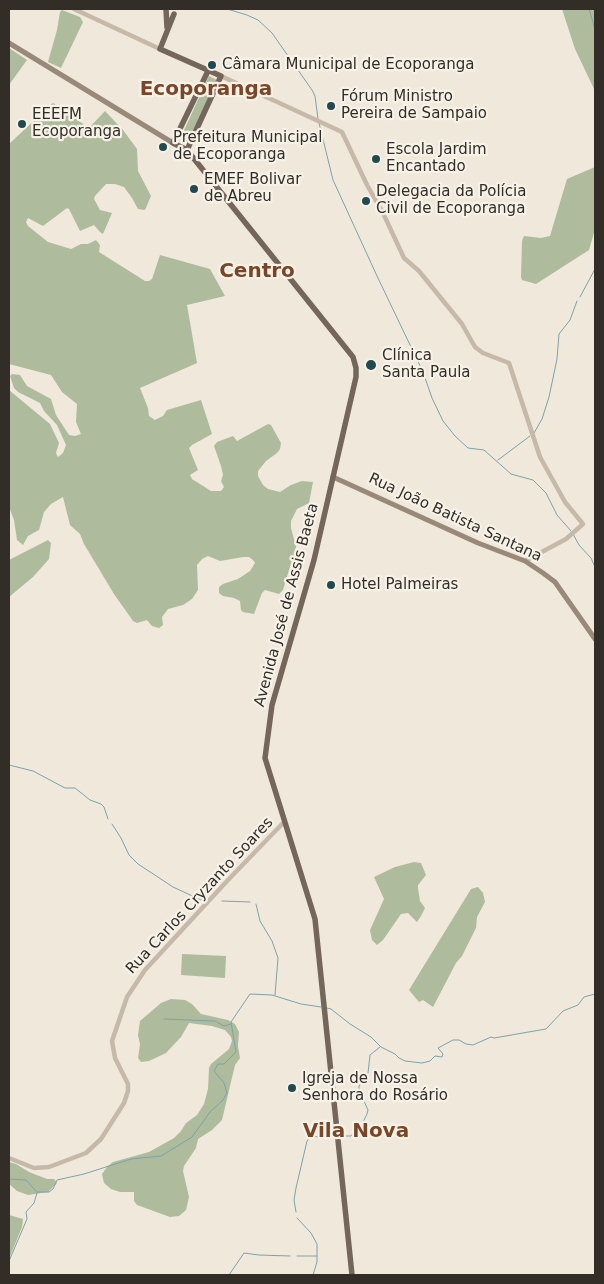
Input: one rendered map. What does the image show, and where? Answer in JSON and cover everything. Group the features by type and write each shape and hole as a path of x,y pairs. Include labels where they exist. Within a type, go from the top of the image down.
{"main road":[{"path":"9,43 187,150 221,76 160,49 167,32 169,11"},
{"path":"173,143 208,70"},
{"name":"Avenida José de Assis Baeta","path":"187,150 354,357 356,377 314,560 272,705 265,758 315,919 352,1275"},
{"name":"Rua João Batista Santana","path":"333,477 478,543 524,561 543,572 555,582 595,639"}],"street":[{"path":"74,9 160,49"},
{"path":"221,76 342,132 404,258 418,271 456,317 475,347 484,353 509,363 540,457 565,502 583,524 571,535 524,561"},
{"name":"Rua Carlos Cryzanto Soares","path":"9,1158 34,1168 49,1167 86,1153 101,1139 124,1103 128,1091 128,1084 115,1058 112,1042 127,997 145,970 284,822"}],"green space":[{"path":"562,9 595,9 595,91 575,49"},
{"path":"62,10 80,17 83,22 61,68 48,62"},
{"path":"9,48 27,60 9,85"},
{"path":"209,76 217,80 189,143 180,139"},
{"path":"53,103 89,128 105,111 123,130 137,149 138,171 151,196 145,210 138,209 124,187 106,184 94,199 100,210 112,213 103,234 94,225 80,231 67,208 43,226 28,218 26,222 28,226 48,242 71,249 96,240 100,245 99,252 145,281 152,279 160,255 210,269 225,296 187,305 197,363 140,388 149,416 155,420 163,416 167,410 201,400 212,434 189,448 198,470 190,475 192,479 211,491 221,491 224,487 221,481 223,475 214,446 217,442 233,436 237,441 268,424 271,425 281,443 277,453 266,461 258,471 258,476 263,485 268,489 280,492 302,481 313,482 309,503 297,509 291,521 296,547 283,590 279,594 265,590 254,614 243,612 240,601 219,593 219,587 223,584 238,579 250,571 255,563 253,560 249,557 243,557 220,561 208,556 197,565 198,590 192,599 183,605 168,609 162,617 163,625 159,628 152,626 147,620 137,623 133,621 114,594 80,534 70,525 63,497 51,504 44,512 39,530 28,536 23,545 17,540 14,520 9,507 9,390 50,424 59,443 56,453 58,457 63,453 66,445 57,425 44,411 40,403 18,392 14,388 10,376 12,374 20,375 27,386 51,399 56,415 69,435 81,434 76,422 77,404 62,392 51,375 9,364 9,144"},
{"path":"595,167 595,229 589,250 536,284 522,280 522,241 524,236 541,238 550,236 567,179"},
{"path":"48,540 51,543 49,559 33,577 9,597 9,560"},
{"path":"414,862 421,863 426,875 418,885 420,901 425,908 417,922 408,913 401,914 383,940 377,945 372,940 370,930 384,899 374,877 395,867"},
{"path":"478,887 483,893 485,902 477,917 476,928 462,956 456,963 433,1007 423,1000 419,1002 409,990 471,889"},
{"path":"182,954 226,956 225,978 181,975"},
{"path":"171,999 185,1000 192,1004 201,1014 228,1020 235,1024 239,1032 238,1046 240,1058 235,1065 222,1120 212,1130 198,1139 196,1148 184,1166 183,1171 189,1197 186,1210 179,1216 170,1217 137,1205 134,1201 134,1192 120,1192 111,1189 104,1183 102,1174 113,1162 149,1152 174,1138 186,1123 197,1115 204,1104 208,1089 209,1068 211,1064 229,1049 232,1041 225,1030 189,1023 181,1037 166,1053 149,1061 141,1062 138,1058 140,1021 161,1003"},
{"path":"9,1162 47,1179 54,1179 57,1183 48,1192 28,1195 17,1191 9,1184"},
{"path":"9,1215 23,1219 22,1227 9,1259"}],"waterway":[{"path":"227,9 258,20 272,33 312,90 315,96 318,119"},
{"path":"589,9 595,29"},
{"path":"319,123 333,180 423,372 443,421 468,448 484,450 511,474 533,480 546,493 557,515 571,531"},
{"path":"580,297 595,269"},
{"path":"534,433 542,419 549,397 557,359 559,334 570,320 577,301"},
{"path":"498,460 530,436"},
{"path":"573,534 579,545 591,558 595,567"},
{"path":"9,765 33,771 65,788 75,788 90,800 101,804 108,819"},
{"path":"112,824 129,855 138,864 173,887 201,900 206,900"},
{"path":"222,901 250,902"},
{"path":"256,904 260,921 272,941 278,958 275,995"},
{"path":"37,1192 49,1192 53,1189 57,1180 84,1174 131,1159 161,1156 192,1137 227,1093 224,1083 214,1071 218,1064 224,1064 236,1052 231,1022 250,994 272,995 301,1004 321,1007"},
{"path":"327,1008 399,1058 405,1061 422,1063 430,1061 435,1056 442,1057 443,1054 438,1048 453,1040 473,1045 491,1037 546,1029 563,1011 578,1005 584,997 595,994"},
{"path":"164,1019 215,1021 224,1026 231,1024"},
{"path":"341,1136 351,1136 367,1114 368,1110 359,1086 368,1073 370,1055 380,1047"},
{"path":"296,1212 294,1200 307,1141 311,1136 333,1137"},
{"path":"9,1179 26,1180 36,1191"},
{"path":"9,1261 27,1219 26,1212 34,1203 37,1193"},
{"path":"297,1218 311,1233 317,1244 317,1262 313,1275"},
{"path":"229,1275 244,1253 290,1256"},
{"path":"297,1256 317,1256"}],"place":[{"name":"Câmara Municipal de Ecoporanga","path":"212,65"},
{"name":"Fórum Ministro Pereira de Sampaio","path":"331,106"},
{"name":"EEEFM Ecoporanga","path":"22,124"},
{"name":"Prefeitura Municipal de Ecoporanga","path":"163,147"},
{"name":"Escola Jardim Encantado","path":"376,159"},
{"name":"EMEF Bolivar de Abreu","path":"194,189"},
{"name":"Delegacia da Polícia Civil de Ecoporanga","path":"366,201"},
{"name":"Clínica Santa Paula","path":"371,365"},
{"name":"Hotel Palmeiras","path":"331,585"},
{"name":"Igreja de Nossa Senhora do Rosário","path":"292,1088"}],"district":[{"name":"Ecoporanga","path":"206,90"},
{"name":"Centro","path":"257,272"},
{"name":"Vila Nova","path":"356,1132"}]}
